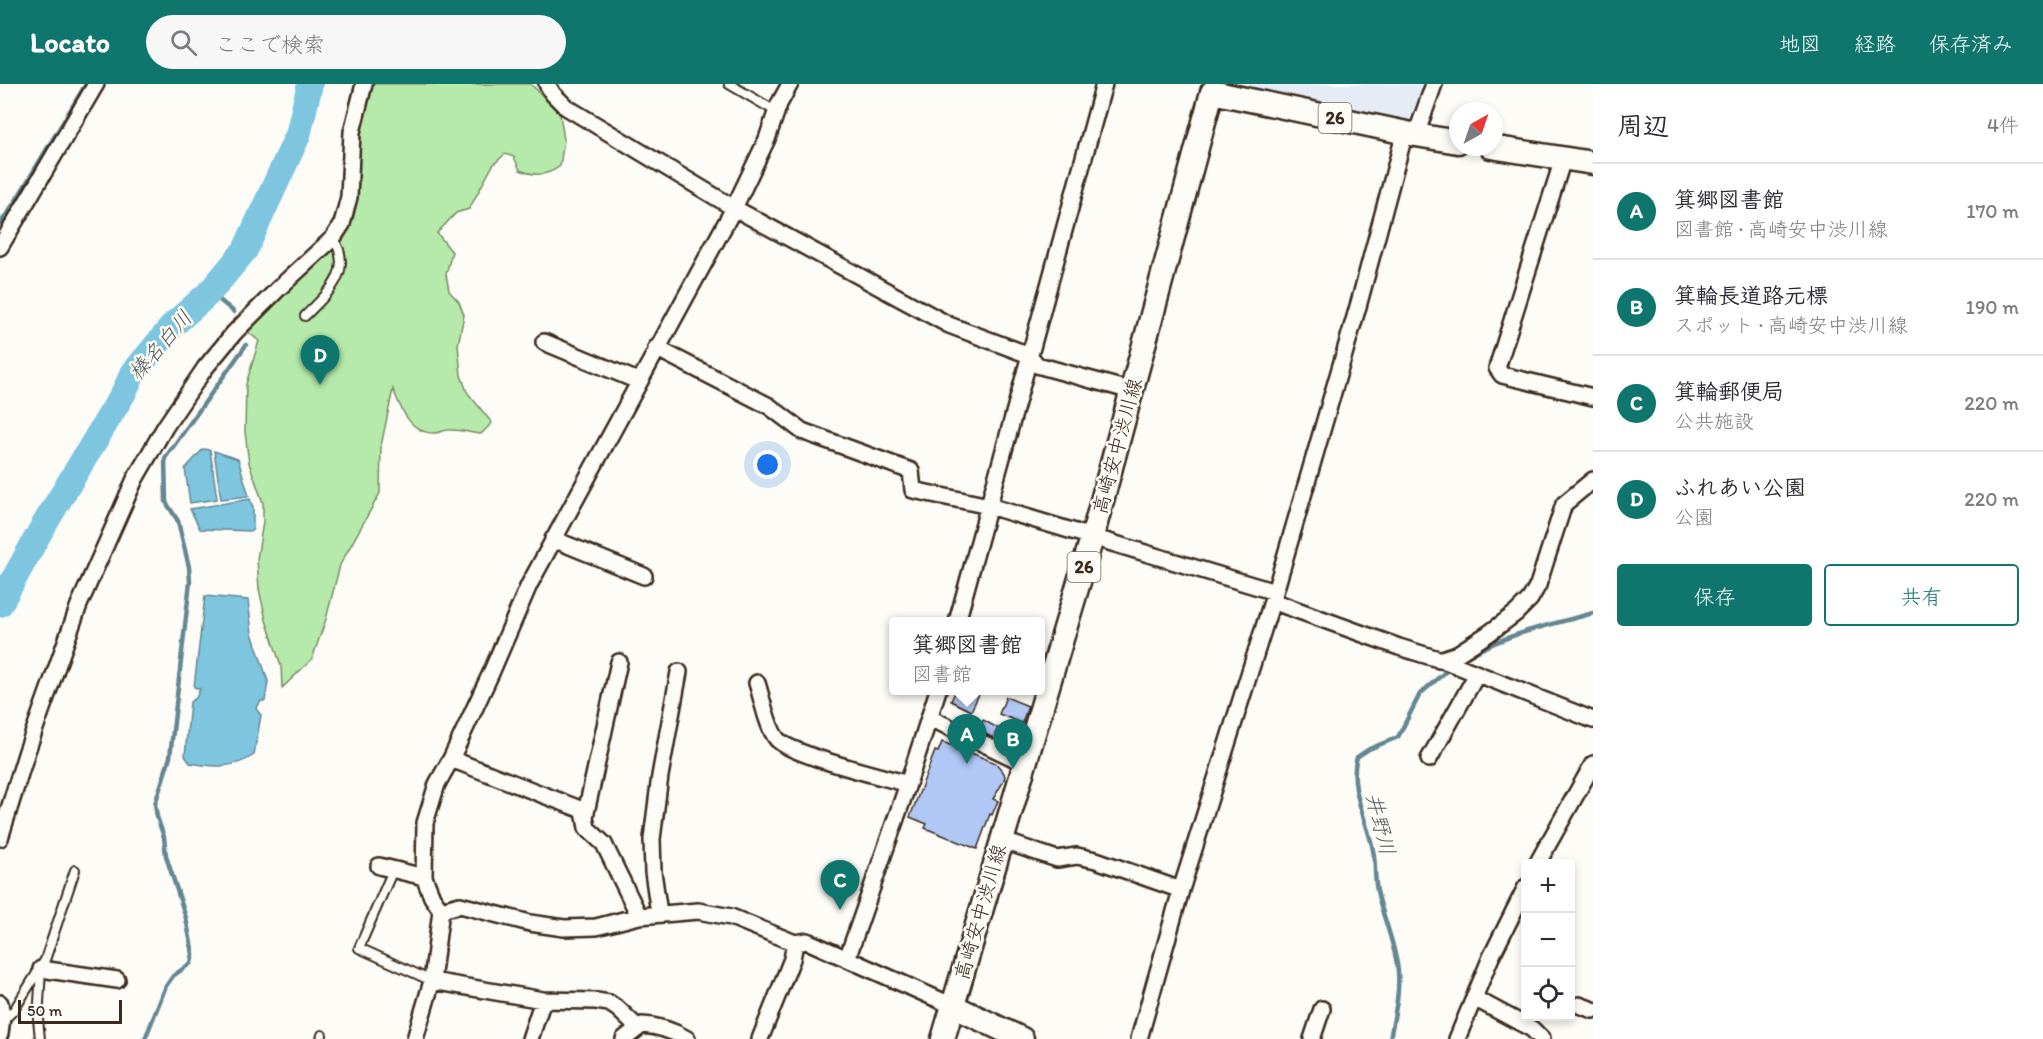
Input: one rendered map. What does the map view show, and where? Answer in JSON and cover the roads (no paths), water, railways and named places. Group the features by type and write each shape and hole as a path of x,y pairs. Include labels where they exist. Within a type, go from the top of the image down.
{"main road":[{"name":"高崎安中渋川線","path":"1045,694 1092,538 1212,92 1449,140"},
{"path":"1503,149 1593,163"},
{"name":"高崎安中渋川線","path":"943,1039 1045,695"},
{"path":"953,1006 1022,1039"}],"street":[{"path":"2,241 96,84"},
{"path":"0,838 27,750 79,605 135,479 184,398 227,341 271,295 333,238 346,214 352,132 364,84"},
{"path":"547,84 566,107 734,208 949,325 1029,355 1037,365 1132,391"},
{"path":"416,1039 432,981 441,910 432,897 424,877 424,843 429,806 437,784 491,673 529,585 734,208 790,84"},
{"path":"958,617 1104,84"},
{"path":"1139,1039 1181,890 1273,596 1410,134 1434,84"},
{"path":"1563,159 1497,368 1502,375 1593,397"},
{"path":"544,342 638,381"},
{"path":"656,348 769,406 802,431 910,471 913,490 989,506 1273,596 1593,720"},
{"path":"1443,661 1488,634 1530,599 1538,585 1564,504 1593,480"},
{"path":"553,539 644,576"},
{"path":"619,662 585,812 587,828 604,844 639,916"},
{"path":"659,913 653,872 652,839 660,776 680,672"},
{"path":"1429,759 1477,674"},
{"path":"756,683 773,733 785,746 908,784"},
{"path":"848,959 937,695"},
{"path":"930,718 1024,763"},
{"path":"451,759 585,812"},
{"path":"1540,859 1593,764"},
{"path":"1001,840 1057,859 1077,856 1096,860 1181,890"},
{"path":"386,868 424,877"},
{"path":"1457,1039 1491,957 1521,897"},
{"path":"441,910 460,905 530,923 564,928 596,927 659,913 698,911 731,917 795,943 807,941 953,1006"},
{"path":"760,1039 792,959 795,943"},
{"path":"41,969 117,980"},
{"path":"432,981 543,1000 596,1001 609,1004 637,1027"},
{"path":"1474,999 1532,1029 1542,1039"},
{"path":"530,1039 543,1000"},
{"path":"1312,1039 1322,1009"},
{"path":"0,1034 1,1010"},
{"path":"624,1039 642,1025 672,1030 687,1039"}],"lane":[{"path":"729,84 777,112"},
{"path":"304,316 326,295 339,274 342,260 340,248 333,238"},
{"path":"386,868 359,948 432,981"},
{"path":"1,1010 8,1016 14,1010 41,969 75,870"},
{"path":"40,1039 38,1019 41,969"}],"water":[{"path":"203,449 210,450 217,499 190,503 185,469"},
{"path":"214,451 238,459 249,496 221,499"},
{"path":"250,499 253,507 253,529 251,531 200,529 190,509"},
{"path":"205,596 248,600 252,633 268,681 265,701 261,701 256,709 261,715 254,755 231,765 190,763 185,756 190,702 196,698 200,689 194,687"}],"waterway":[{"path":"0,224 86,84"},
{"name":"榛名白川","path":"0,604 133,373 174,324 210,292 245,250 298,135 310,84"},
{"path":"210,292 234,312"},
{"path":"145,1039 166,986 173,976 191,963 193,954 186,918 166,856 164,837 155,804 170,757 190,582 189,567 178,521 166,502 165,458 246,345"},
{"name":"井野川","path":"1458,663 1473,653 1506,638 1593,613"},
{"name":"井野川","path":"1390,1039 1397,996 1398,971 1377,891 1374,855 1359,804 1355,769 1357,757 1369,749 1398,737 1420,694 1451,667"}],"place":[{"name":"ふれあい公園","path":"320,385"},
{"name":"箕郷図書館","path":"967,764"},
{"name":"箕輪長道路元標","path":"1013,769"},
{"name":"箕輪郵便局","path":"840,910"}]}
